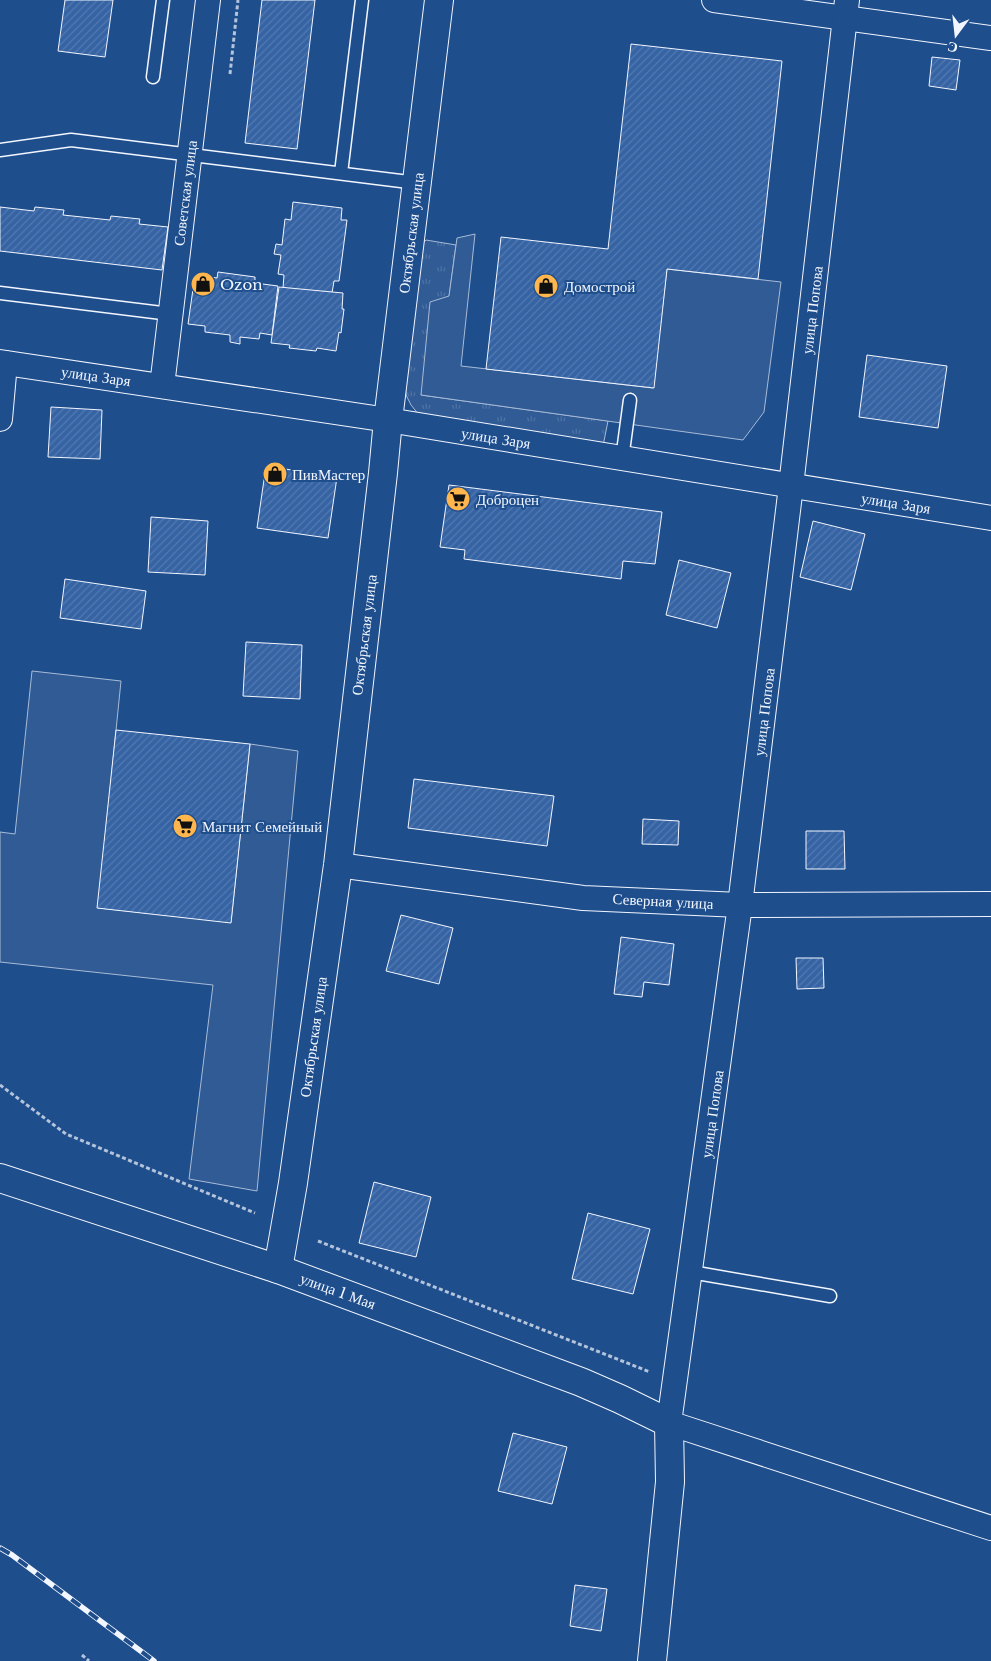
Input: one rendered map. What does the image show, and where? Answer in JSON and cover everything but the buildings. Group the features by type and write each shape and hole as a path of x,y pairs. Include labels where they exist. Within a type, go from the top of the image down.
{"main road":[{"name":"Октябрьская улица","path":"278,1269 293,1183 338,865 388,420 440,0"},
{"name":"улица 1 Мая","path":"0,1178 278,1269 581,1382 669,1423"},
{"path":"652,1661 670,1482 669,1423"}],"street":[{"name":"Советская улица","path":"162,386 208,0"},
{"path":"714,0 846,9 991,38"},
{"name":"улица Попова","path":"669,1423 740,905 846,9"},
{"path":"0,419 3,363"},
{"name":"улица Заря","path":"3,363 388,420 991,518"},
{"name":"Северная улица","path":"338,865 583,898 740,905 991,904"},
{"path":"669,1423 991,1528"}],"lane":[{"path":"153,77 163,0"},
{"path":"340,173 362,0"},
{"path":"0,150 71,140 417,183"},
{"path":"0,293 170,314"},
{"path":"622,459 630,400"},
{"path":"691,1272 830,1296"}],"path":[{"path":"230,74 238,0"},
{"path":"0,1085 66,1134 255,1213"},
{"path":"318,1241 674,1381"},
{"path":"82,1655 89,1661"}],"green space":[{"path":"426,240 456,245 449,297 421,395 608,421 603,446 419,415 406,395 404,371 422,244"}],"shaded area":[{"path":"475,234 461,366 653,388 667,269 781,282 764,412 743,440 421,395 430,302 449,296 457,238"},
{"path":"32,671 121,681 98,908 231,922 250,744 298,751 257,1191 189,1179 213,985 0,962 0,832 15,834"}],"railway":[{"path":"0,1548 154,1661"}],"place":[{"name":"Ozon","path":"203,284"},
{"name":"Домострой","path":"546,286"},
{"name":"ПивМастер","path":"275,474"},
{"name":"Доброцен","path":"458,499"},
{"name":"Магнит Семейный","path":"185,826"}]}
